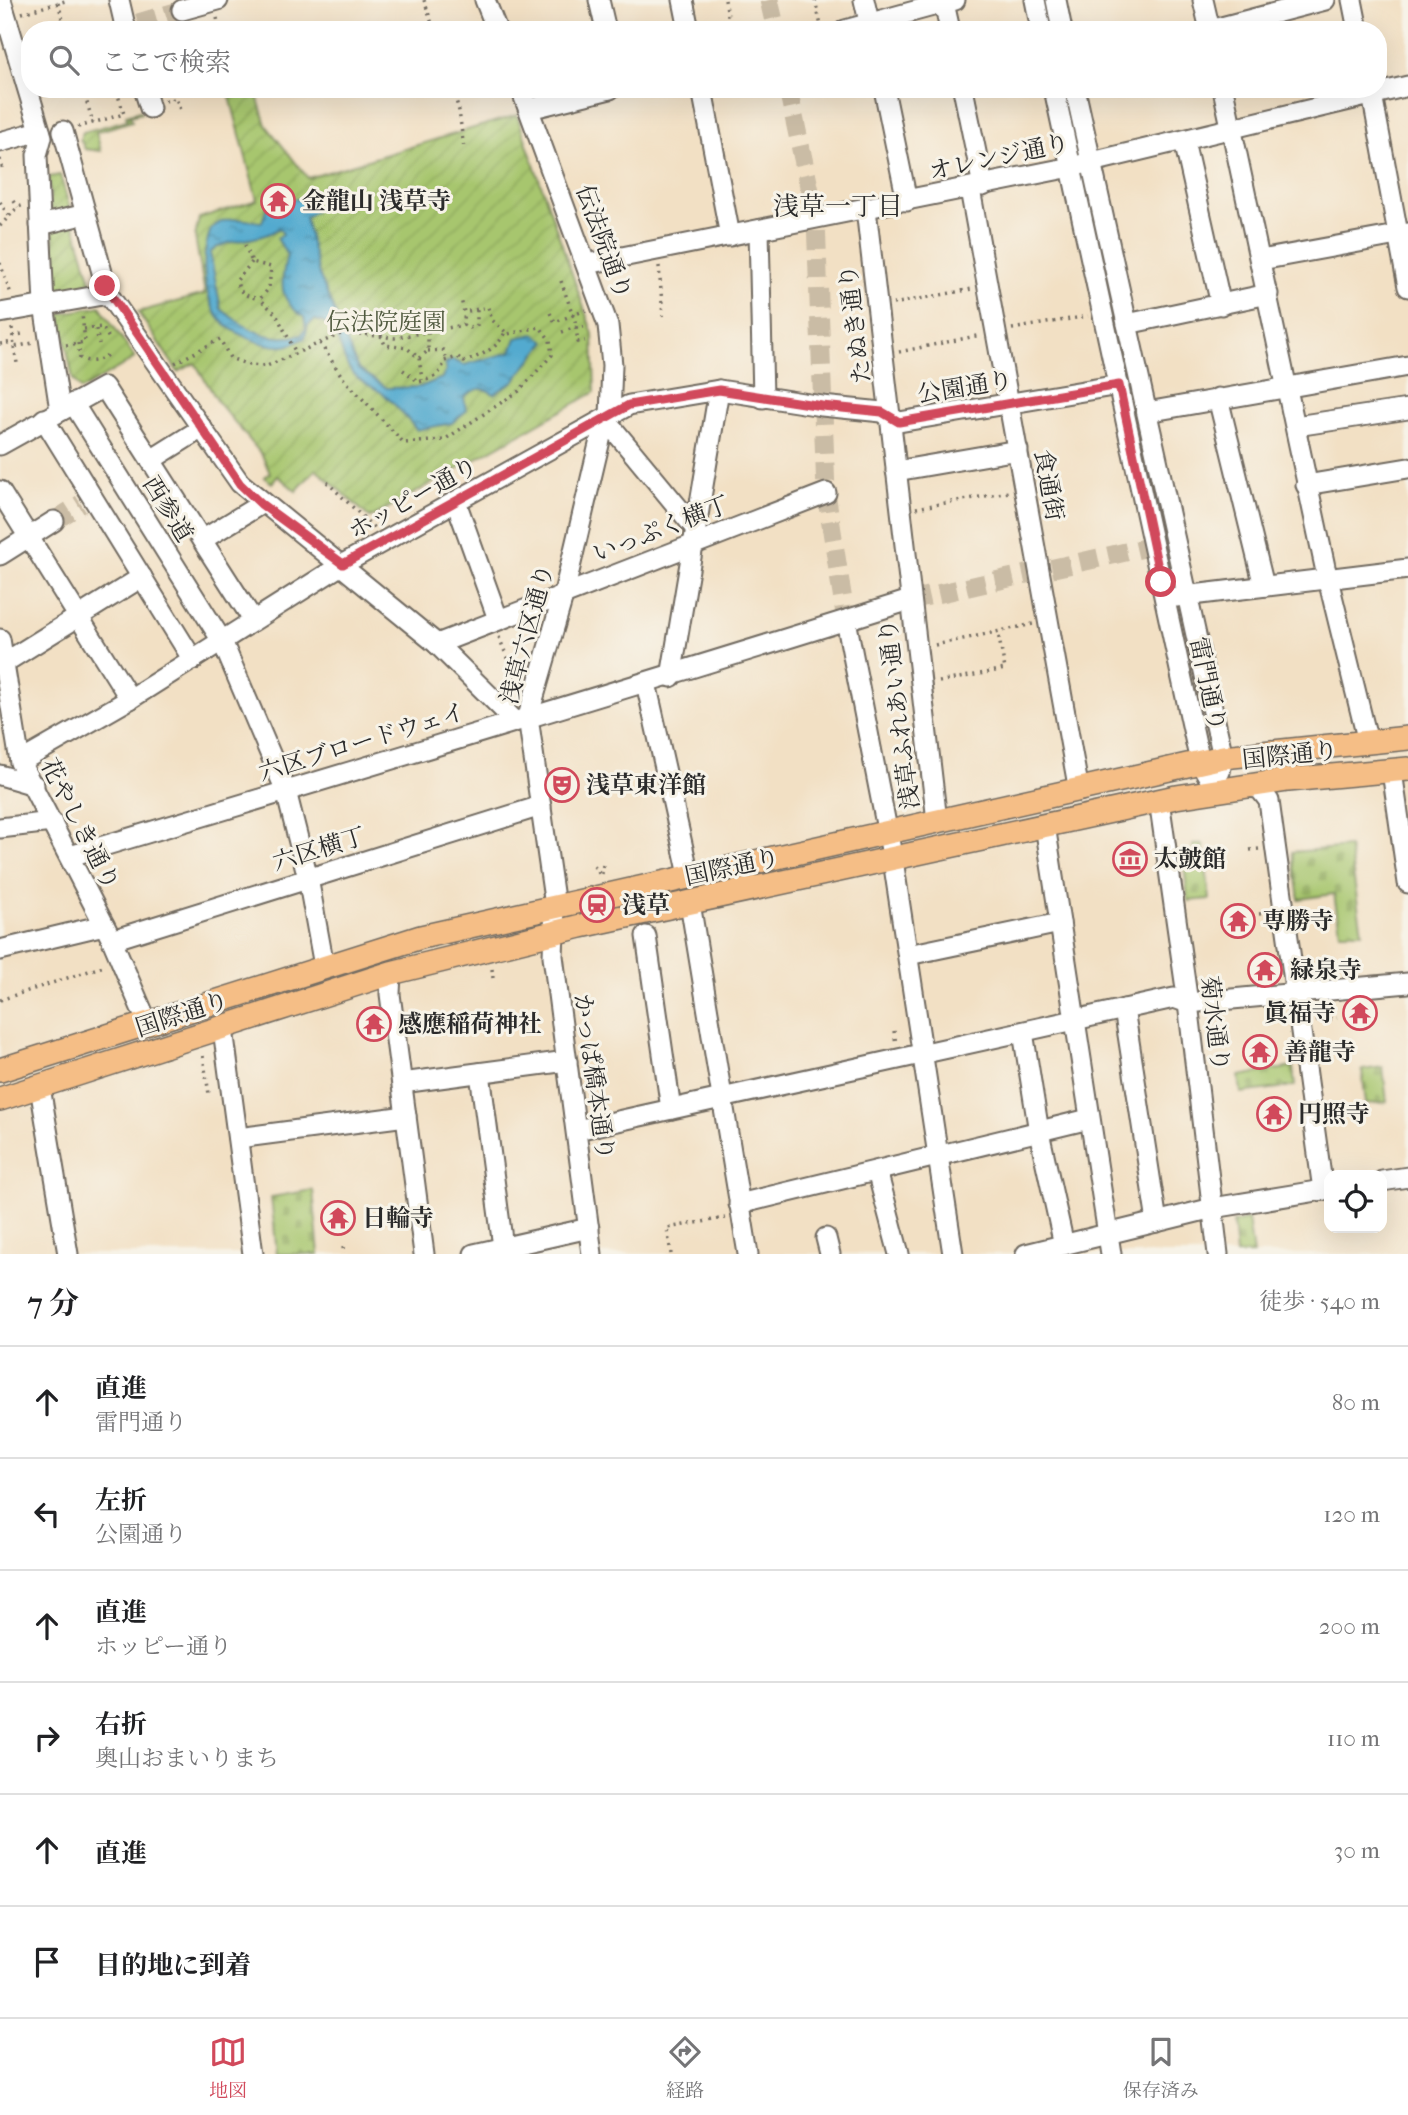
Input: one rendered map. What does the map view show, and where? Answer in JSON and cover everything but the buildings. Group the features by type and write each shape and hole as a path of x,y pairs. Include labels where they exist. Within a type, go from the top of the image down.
{"main road":[{"name":"国際通り","path":"0,1070 421,937 1212,760 1408,738"},
{"name":"国際通り","path":"0,1100 391,973 556,932 1159,800 1216,790 1400,770"}],"street":[{"path":"118,0 124,21"},
{"path":"182,10 218,0"},
{"path":"485,0 493,21"},
{"path":"599,0 604,21"},
{"path":"683,0 687,21"},
{"path":"864,0 869,21"},
{"path":"1035,0 1039,21"},
{"path":"1056,0 1060,21"},
{"path":"1203,0 1208,21"},
{"path":"1244,21 1325,0"},
{"path":"1352,0 1356,21"},
{"path":"886,21 949,1 950,21"},
{"path":"4,9 20,55"},
{"name":"オレンジ通り","path":"1387,90 1408,86"},
{"path":"31,98 40,131 39,203 44,305 56,343 59,411 87,500 142,577 193,660"},
{"name":"伝法院通り","path":"525,98 608,325 612,365 608,417"},
{"path":"529,109 574,98"},
{"path":"704,98 730,236"},
{"path":"886,98 907,201"},
{"name":"食通街","path":"963,98 989,286 1079,791"},
{"name":"雷門通り","path":"1056,98 1165,599 1212,760"},
{"name":"雷門通り","path":"1077,98 1186,595 1216,790"},
{"path":"1225,98 1327,578 1368,742"},
{"name":"オレンジ通り","path":"587,264 1092,163 1349,98"},
{"path":"1373,98 1403,233 1408,287"},
{"path":"0,142 40,131"},
{"path":"63,131 108,294 240,484 261,504 343,564 436,644 525,714"},
{"path":"1184,141 1221,305"},
{"name":"たぬき通り","path":"866,209 910,600"},
{"path":"40,225 86,214"},
{"path":"759,230 763,398"},
{"path":"1261,260 1403,233"},
{"path":"8,311 108,294"},
{"path":"1127,324 1268,294"},
{"path":"1147,412 1218,397 1408,366"},
{"name":"公園通り","path":"822,406 882,412 899,422 1119,385"},
{"path":"0,445 104,387 253,620"},
{"path":"671,677 719,390"},
{"name":"ホッピー通り","path":"20,762 130,699 343,564 629,405 719,390 822,406"},
{"path":"1218,397 1264,586"},
{"path":"1296,426 1408,409"},
{"name":"西参道","path":"59,411 222,642 286,791 308,878 324,966"},
{"path":"608,417 694,535"},
{"name":"浅草六区通り","path":"555,906 525,714 564,593 608,417"},
{"path":"150,460 202,428"},
{"path":"896,471 1018,450"},
{"path":"1307,485 1408,468"},
{"path":"0,491 130,699"},
{"name":"いっぷく横丁","path":"436,644 564,593 694,535 826,493"},
{"path":"456,502 496,620"},
{"path":"202,540 261,504"},
{"path":"0,555 54,521"},
{"path":"1165,599 1408,569"},
{"path":"4,663 142,577"},
{"name":"六区ブロードウェイ","path":"69,856 286,791 525,714 671,677 910,600"},
{"name":"浅草ふれあい通り","path":"910,600 937,821"},
{"path":"846,620 893,860 953,1254"},
{"name":"花やしき通り","path":"0,639 20,762 108,932 147,1022"},
{"path":"646,683 689,875"},
{"path":"1400,770 1408,883"},
{"path":"0,775 34,785"},
{"path":"1216,790 1251,786 1267,796 1324,1176"},
{"name":"菊水通り","path":"1159,800 1188,1003 1218,1254"},
{"name":"六区横丁","path":"0,950 108,932 308,878 541,806"},
{"path":"0,828 52,822"},
{"path":"1045,825 1110,1244"},
{"path":"690,903 748,1254"},
{"name":"かっぱ橋本通り","path":"555,906 553,956 592,1254"},
{"path":"908,955 1060,923"},
{"path":"646,936 671,1109"},
{"path":"391,973 390,994 424,1254"},
{"path":"577,1130 1174,998 1188,1003 1408,983"},
{"path":"1124,1009 1157,1222"},
{"path":"223,1029 253,1254"},
{"path":"1023,1032 1039,1132 1064,1245"},
{"path":"402,1083 567,1061"},
{"path":"480,1073 503,1247"},
{"path":"40,1087 68,1254"},
{"path":"238,1138 406,1116"},
{"path":"740,1210 877,1171 1090,1119"},
{"path":"877,1171 898,1254"},
{"path":"1387,1180 1408,1177"},
{"path":"1026,1254 1064,1245 1110,1244 1157,1222 1213,1208 1324,1189"},
{"path":"474,1254 589,1228"}],"path":[{"path":"39,0 42,8"},
{"path":"4,9 42,8 69,0"},
{"path":"424,0 431,21"},
{"path":"725,0 729,21"},
{"path":"815,0 820,21"},
{"path":"58,3 63,21"},
{"path":"86,98 93,123"},
{"path":"63,131 124,114 120,98"},
{"path":"455,98 464,149"},
{"path":"0,159 3,170"},
{"path":"14,201 18,207"},
{"path":"0,202 10,226"},
{"path":"1,226 18,207 39,203"},
{"path":"245,245 252,262"},
{"path":"252,262 271,267 269,288 260,299"},
{"path":"252,262 237,280 238,288 242,293 260,299 276,314 295,351"},
{"path":"0,263 7,280 8,311 17,363"},
{"path":"659,265 663,316"},
{"path":"1,282 7,280"},
{"path":"561,281 573,315 578,343 585,341"},
{"path":"877,307 989,286"},
{"path":"567,297 572,295"},
{"path":"461,299 466,312 463,325"},
{"path":"550,313 555,322 601,306"},
{"path":"320,343 343,378 404,443 444,440 519,391 552,355 550,340 540,327 508,334 492,320 488,307 466,312"},
{"path":"161,370 220,339 230,358 249,365 267,366 295,351 343,332 394,338 463,325 470,328 477,325 477,309"},
{"path":"0,344 85,342 82,310"},
{"path":"84,329 102,327 110,340"},
{"path":"562,332 584,327"},
{"path":"96,328 99,344"},
{"path":"428,331 428,351"},
{"path":"403,370 419,382 431,380 447,360 458,357 464,362 476,357 496,346 505,331"},
{"path":"13,336 22,334"},
{"path":"380,335 385,345 407,348 419,358 423,381"},
{"path":"78,344 80,358 87,362 96,362 110,353"},
{"path":"419,358 428,351 443,350 447,360"},
{"path":"327,482 369,520 383,542"},
{"path":"900,511 1025,489"},
{"path":"496,620 525,714"},
{"path":"915,649 1048,621"},
{"path":"920,686 1005,669 997,632"},
{"path":"1250,850 1261,849"},
{"path":"594,866 601,876 603,864"},
{"path":"0,1000 121,961"},
{"path":"492,969 493,978"},
{"path":"204,1056 209,1094"},
{"path":"671,1254 667,1228 740,1210"},
{"path":"343,1247 344,1254"}],"green space":[{"name":"伝法院庭園","path":"230,98 258,98 266,125 308,178 517,115 593,334 595,392 370,518 316,469 296,491 278,476 272,483 264,477 270,473 262,455 218,402 195,363 178,372 138,312 205,294 195,237 199,218 257,200"},
{"path":"140,111 141,113 130,116 132,121 96,132 101,151 85,149 80,139 83,132 127,120 126,115"},
{"path":"60,175 70,209 51,214 49,177"},
{"path":"74,224 93,288 57,294 53,229"},
{"path":"100,306 135,358 81,390 73,380 60,314"},
{"path":"1203,844 1210,899 1188,901 1183,855 1193,853 1193,845"},
{"path":"1349,847 1362,932 1340,932 1334,894 1299,899 1292,852"},
{"path":"1293,1067 1295,1086 1241,1093 1239,1076"},
{"path":"1383,1067 1387,1102 1366,1104 1362,1070"},
{"path":"313,1190 319,1254 277,1254 271,1197"},
{"path":"1248,1219 1253,1254 1236,1254 1233,1223"}],"water":[{"path":"283,199 302,200 313,206 315,211 305,218 319,274 358,369 387,388 420,387 442,378 446,371 445,363 453,360 464,365 511,352 516,338 534,334 546,341 514,381 494,394 482,389 468,394 464,397 466,411 452,423 417,430 387,397 354,375 335,334 324,323 315,320 308,325 305,338 290,345 277,346 257,342 238,333 217,315 208,295 205,272 211,229 230,219 262,222 267,207","holes":["279,228 283,234 277,238 287,255 283,290 289,304 304,317 306,328 301,335 289,337 258,333 221,309 210,253 224,244 262,236"]}],"tunnel":[{"path":"769,0 774,21"},
{"path":"145,21 182,10"},
{"path":"790,98 816,219 826,493 846,620"},
{"path":"54,521 81,504"},
{"path":"910,600 1153,546"}],"place":[{"name":"金龍山 浅草寺","path":"278,201"},
{"name":"浅草東洋館","path":"562,785"},
{"name":"太皷館","path":"1130,859"},
{"name":"浅草","path":"597,905"},
{"name":"専勝寺","path":"1238,921"},
{"name":"緑泉寺","path":"1265,970"},
{"name":"眞福寺","path":"1360,1013"},
{"name":"感應稲荷神社","path":"374,1024"},
{"name":"善龍寺","path":"1260,1052"},
{"name":"円照寺","path":"1274,1114"},
{"name":"日輪寺","path":"338,1218"}],"district":[{"name":"浅草一丁目","path":"838,206"}],"route":[{"path":"105,286 111,299 240,484 261,504 343,564 629,405 719,390 882,412 899,422 1119,385 1161,582"}]}
